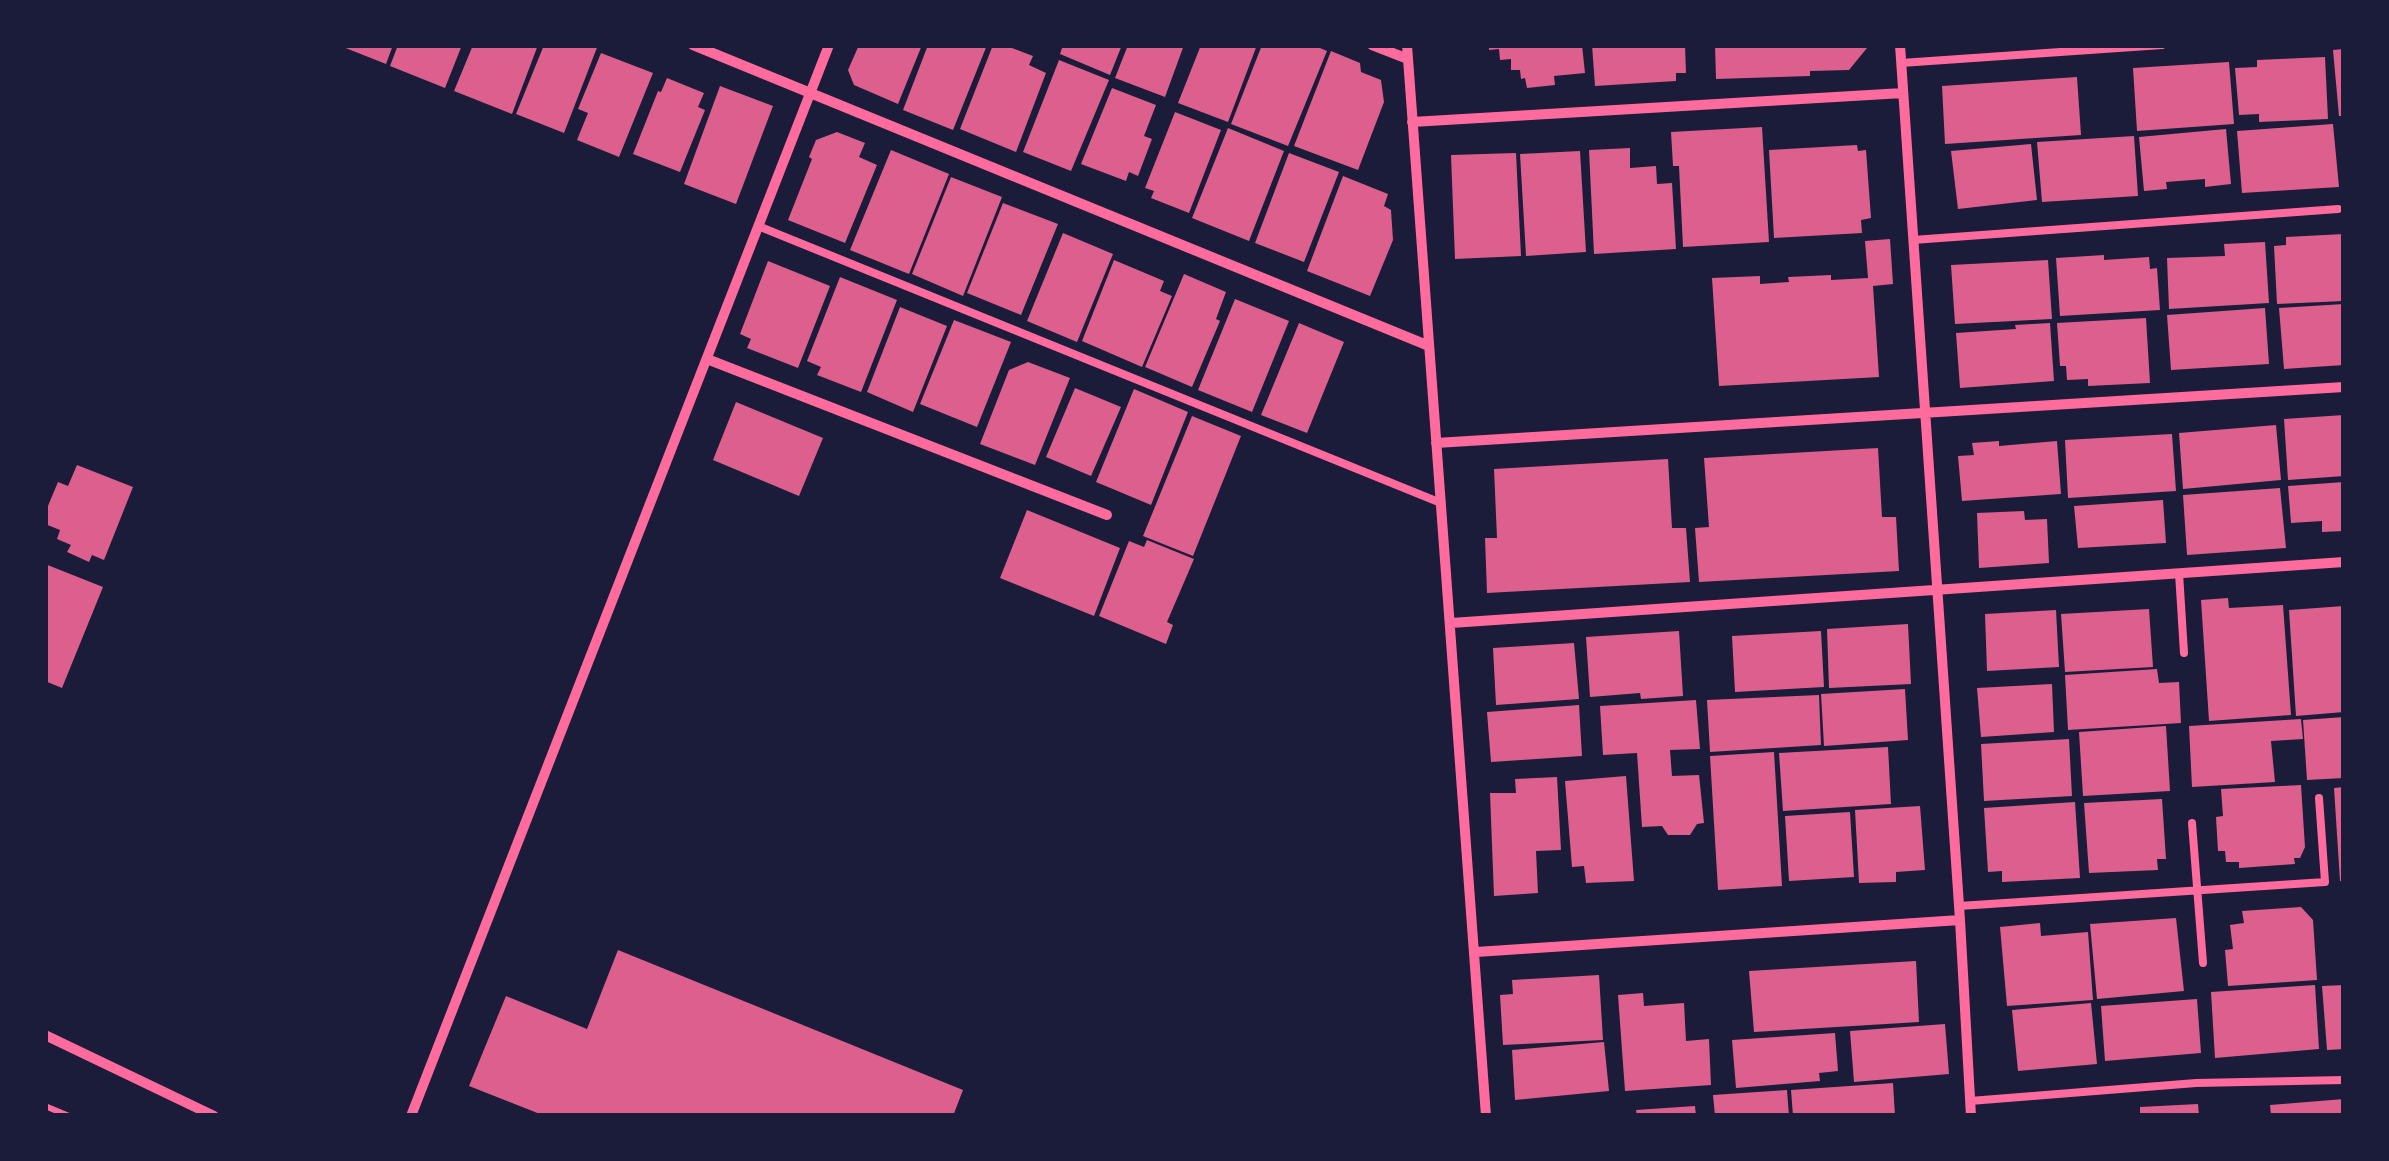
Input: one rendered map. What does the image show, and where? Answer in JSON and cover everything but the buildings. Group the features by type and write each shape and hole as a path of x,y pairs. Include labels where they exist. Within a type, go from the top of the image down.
{"street":[{"path":"693,45 1429,346"},
{"path":"411,1116 828,45"},
{"path":"1372,45 1408,59"},
{"path":"1407,45 1486,1116"},
{"path":"1900,45 1971,1116"},
{"path":"1412,122 1903,93"},
{"path":"707,359 1108,515"},
{"path":"1436,443 2344,387"},
{"path":"1452,623 2344,562"},
{"path":"1476,952 1960,920"},
{"path":"45,1035 214,1116"}],"lane":[{"path":"1901,63 2162,45"},
{"path":"1913,240 2338,209"},
{"path":"758,226 1442,502"},
{"path":"2178,573 2184,653"},
{"path":"1959,906 2325,882 2319,798"},
{"path":"2192,823 2204,963"},
{"path":"1970,1101 2196,1084 2344,1080"}],"path":[{"path":"45,1106 69,1116"}]}
